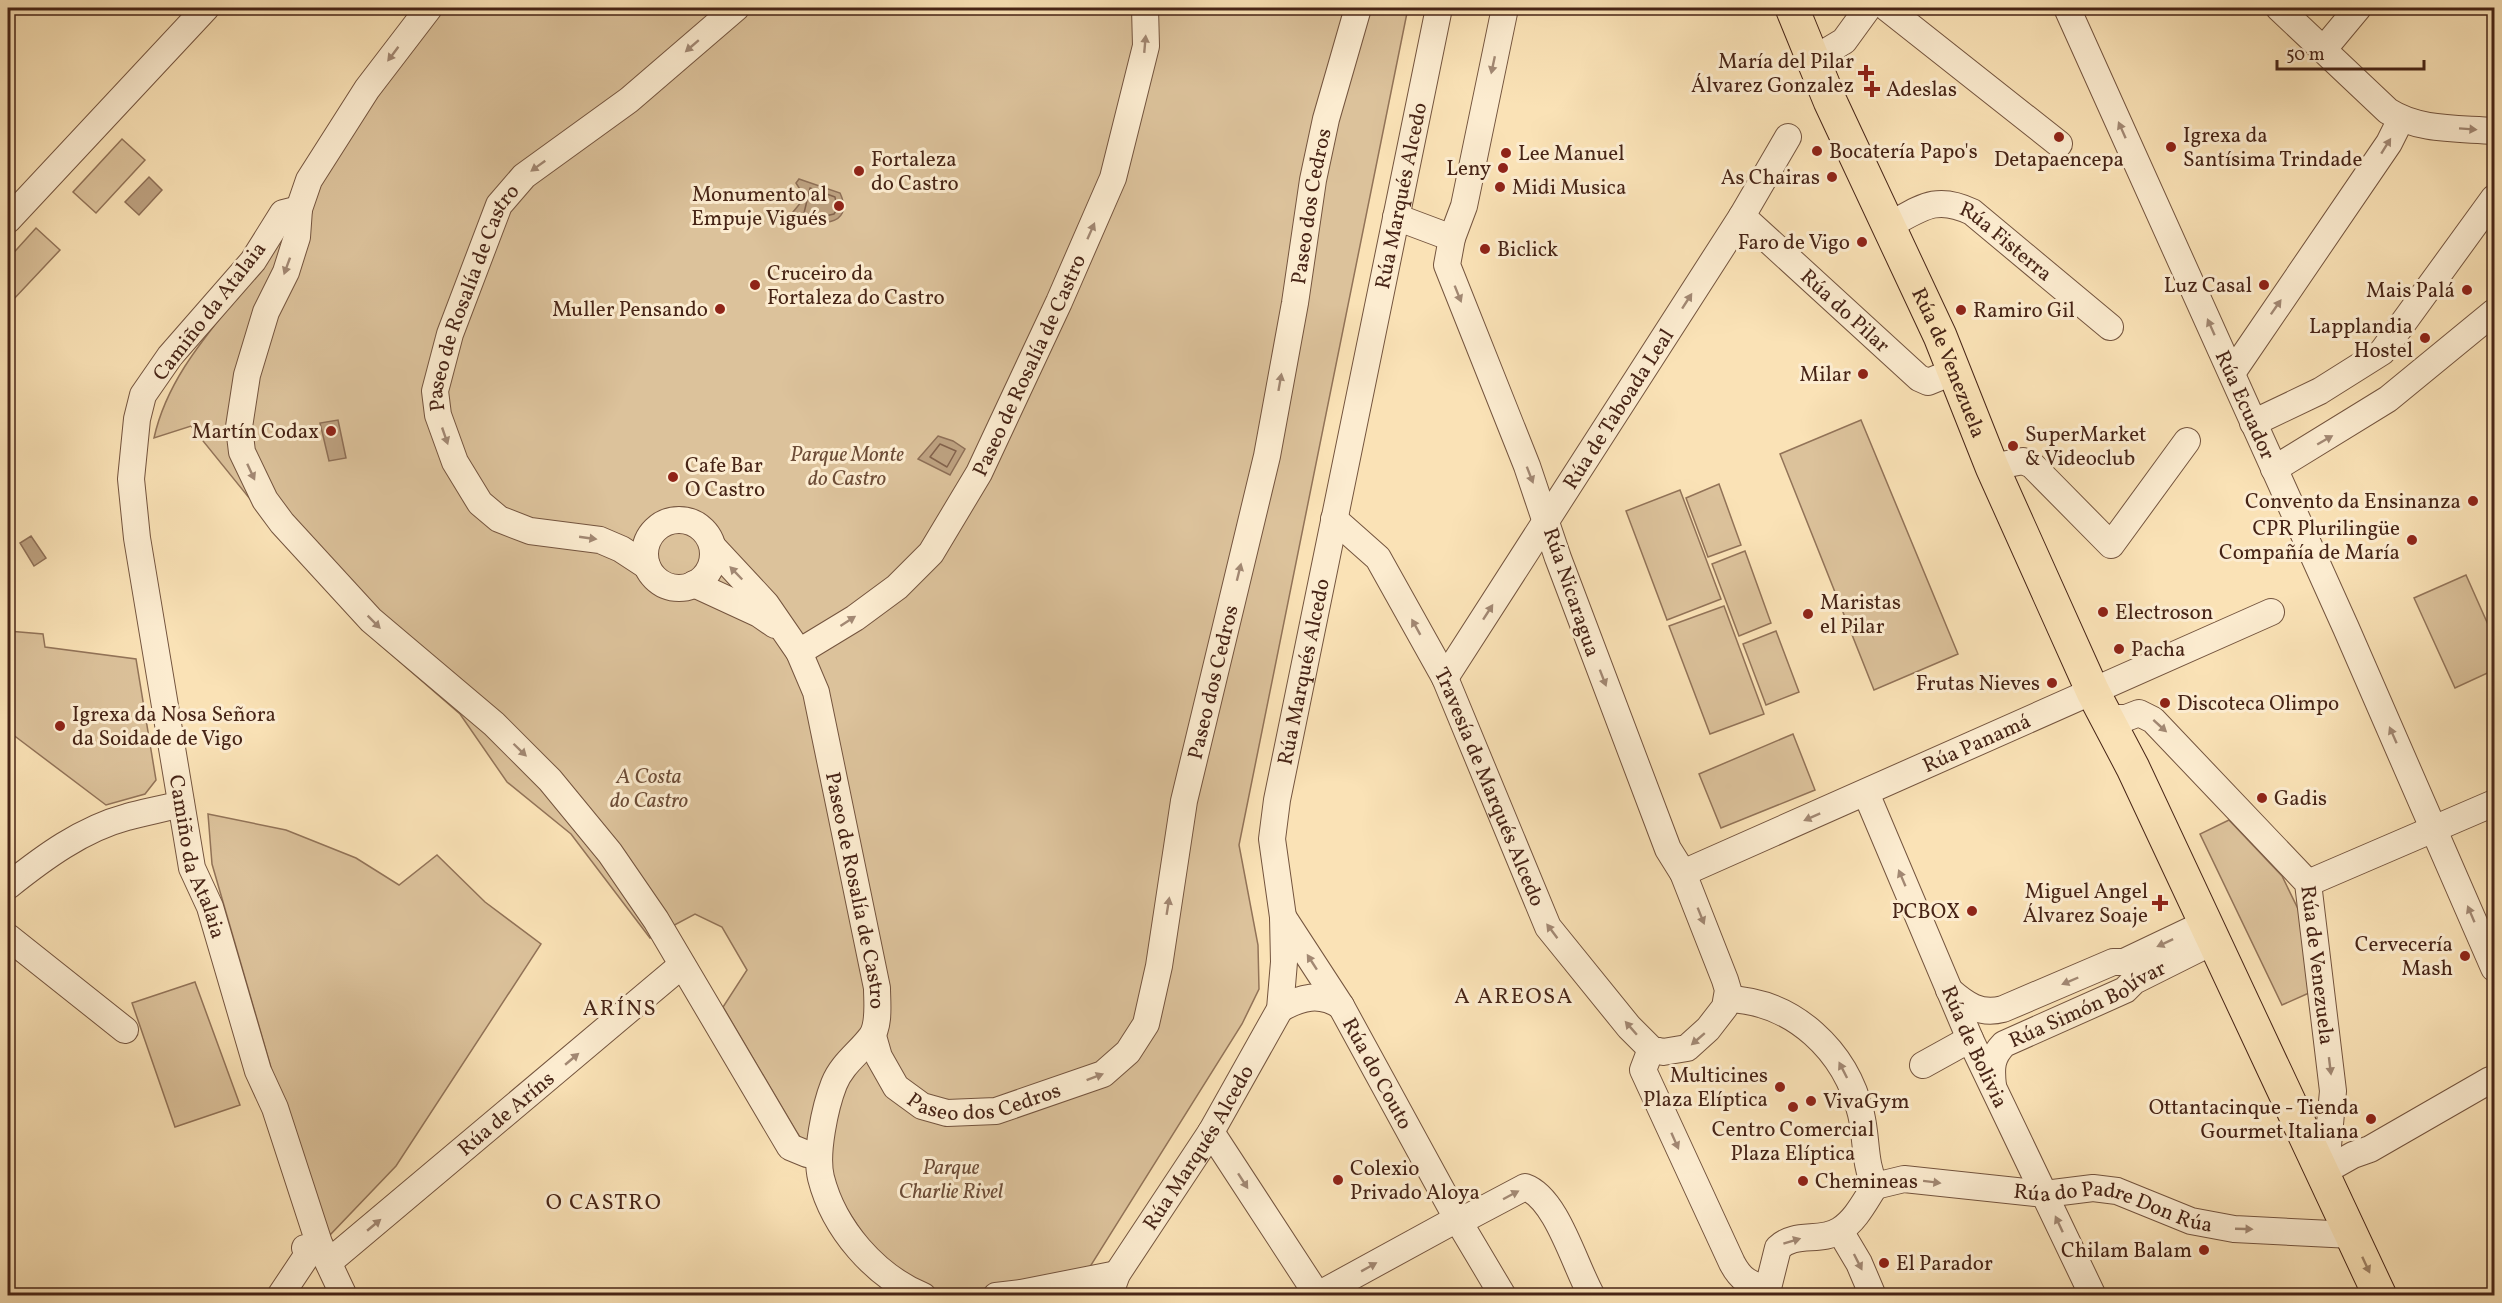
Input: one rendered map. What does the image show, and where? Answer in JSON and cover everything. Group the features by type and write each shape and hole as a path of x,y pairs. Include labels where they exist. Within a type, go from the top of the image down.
{"main road":[{"name":"Rúa de Venezuela","path":"1792,8 1830,101 1955,371 1992,467 2100,705 2133,768 2380,1296"}],"street":[{"path":"8,220 206,8"},
{"path":"429,8 355,108 309,180 299,210 297,237 286,272 266,312 247,375 242,402 240,446 252,475 282,524 371,620 494,724 550,780 610,853 682,965 790,1147 807,1154 819,1155"},
{"name":"Paseo de Rosalía de Castro","path":"647,566 621,549 600,540 530,531 499,519 480,503 454,462 438,415 435,391 450,333 498,205 524,176 629,100 736,8"},
{"name":"Paseo de Rosalía de Castro","path":"792,643 855,618 897,587 931,553 979,473 1059,302 1113,178 1146,46 1145,8"},
{"name":"Paseo dos Cedros","path":"873,1036 879,1057 896,1087 922,1106 947,1113 996,1111 1103,1074 1128,1052 1146,1024 1159,966 1184,801 1267,456 1295,303 1313,180 1326,119 1358,8"},
{"name":"Rúa Marqués Alcedo","path":"1113,1285 1211,1132 1280,1009 1284,962 1283,917 1272,838 1277,800 1439,8"},
{"name":"Rúa Nicaragua","path":"1505,8 1464,206 1452,238 1447,265 1547,519 1558,558 1668,849 1683,873 1725,980 1727,999"},
{"path":"1814,59 1844,41 1868,8"},
{"path":"1887,8 2059,144"},
{"name":"Rúa Ecuador","path":"2067,8 2232,373 2494,968"},
{"path":"2280,8 2388,111 2401,119 2418,125 2494,131"},
{"path":"2323,50 2358,8"},
{"path":"2232,373 2388,143 2401,119"},
{"name":"Rúa de Taboada Leal","path":"1445,678 1742,216 1788,137"},
{"path":"2253,423 2320,391 2382,352 2494,198"},
{"name":"Rúa Fisterra","path":"1888,226 1928,205 1953,203 1971,212 2110,327"},
{"name":"Camiño da Atalaia","path":"299,210 283,213 253,261 170,356 143,396 137,419 131,479 137,538 192,868 210,907 258,1071 275,1108 319,1243 344,1296"},
{"name":"Rúa do Pilar","path":"1742,216 1919,378 1928,382 1955,371"},
{"path":"1396,217 1452,238"},
{"path":"2274,469 2388,399 2494,312"},
{"path":"1992,467 2024,461 2032,465 2111,545 2187,441"},
{"name":"Travesía de Marqués Alcedo","path":"1334,519 1378,558 1445,678 1548,927 1629,1027 1652,1049"},
{"path":"686,520 694,523 709,536 713,548 710,569 694,584 686,587 669,586 659,580 647,566 647,543 658,527 667,522 686,520"},
{"name":"Paseo de Rosalía de Castro","path":"713,548 766,604 792,643 816,692 877,988 878,1012 873,1036 849,1060 835,1082 819,1155 820,1177 829,1201 849,1236 869,1260 907,1293"},
{"path":"694,584 759,614 792,643"},
{"name":"Rúa Panamá","path":"1683,873 1866,793 2100,705 2271,612"},
{"name":"Rúa de Venezuela","path":"2100,705 2126,718 2139,713 2153,720 2308,883 2333,1091 2328,1146 2321,1173"},
{"name":"Rúa de Bolivia","path":"1866,793 1970,1039 2093,1296"},
{"path":"2308,883 2433,827 2494,803"},
{"path":"8,886 64,845 91,831 126,817 181,804"},
{"name":"Rúa do Couto","path":"1283,917 1341,1006 1458,1220 1503,1296"},
{"name":"Rúa Simón Bolívar","path":"1949,990 1974,1009 1990,1012 2003,1009 2113,962 2124,962 2210,932"},
{"name":"Rúa Simón Bolívar","path":"1993,1089 1991,1066 1995,1053 2004,1044 2125,990 2134,981 2210,932"},
{"path":"8,937 125,1030"},
{"name":"Rúa de Aríns","path":"329,1262 682,965"},
{"path":"1280,1009 1307,997 1330,999 1341,1006"},
{"path":"1727,999 1761,1005 1795,1019 1808,1028 1834,1054 1842,1067 1860,1113 1868,1169 1875,1186 1856,1216 1840,1231 1821,1237 1794,1239 1778,1248 1766,1292 1741,1278 1732,1263 1643,1070 1652,1049 1663,1052 1687,1048 1708,1029 1727,999"},
{"path":"1923,1065 1970,1039"},
{"path":"2321,1173 2353,1155 2370,1149 2490,1080"},
{"path":"1211,1132 1318,1295 1525,1187 1533,1190 1554,1217 1592,1296"},
{"name":"Rúa do Padre Don Rúa","path":"1875,1186 1904,1179 2045,1194 2093,1188 2117,1191 2191,1221 2234,1229 2352,1235"},
{"path":"1840,1231 1859,1263 1873,1296"},
{"path":"280,1296 308,1254 305,1248"},
{"path":"1014,1295 1113,1285"}],"green space":[{"name":"Parque Monte do Castro","path":"445,8 1408,8 1239,845 1258,945 1259,989 1242,1024 1088,1270 1023,1295 930,1295 880,1260 796,1131 723,1007 747,970 722,927 695,914 650,938 571,834 507,782 460,714 378,643 267,520 191,426 154,438 173,387 202,341 253,277 398,67"},
{"path":"122,139 145,160 96,213 73,192"},
{"path":"36,228 60,250 12,301 8,297 8,259"},
{"path":"1861,420 1958,654 1874,690 1780,454"},
{"path":"1719,484 1741,545 1708,557 1686,498"},
{"path":"1680,490 1721,599 1667,620 1626,511"},
{"path":"1745,551 1771,623 1739,636 1712,564"},
{"path":"2466,575 2494,638 2494,670 2455,688 2414,598"},
{"path":"1724,606 1764,714 1710,734 1669,626"},
{"path":"8,631 43,634 45,647 136,659 156,780 145,794 106,805 8,731"},
{"path":"1776,631 1799,692 1766,705 1743,644"},
{"path":"1793,734 1815,790 1721,828 1699,774"},
{"path":"208,814 286,830 356,858 399,885 437,855 485,902 541,944 396,1166 328,1237 279,1095 212,864"},
{"path":"2229,820 2282,876 2300,913 2309,993 2282,1005 2200,834"},
{"path":"195,982 240,1105 175,1127 132,1003"}],"water":[{"path":"149,177 162,190 139,215 125,202"},
{"path":"799,179 840,193 843,204 842,213 838,218 822,223 794,217 793,212 802,201 801,191 796,183"},
{"path":"338,420 346,458 329,461 320,423"},
{"path":"938,436 953,441 965,449 950,475 918,459"},
{"path":"31,536 46,558 34,566 20,543"}],"place":[{"name":"María del Pilar Álvarez Gonzalez","path":"1866,73"},
{"name":"Adeslas","path":"1872,89"},
{"name":"Detapaencepa","path":"2059,137"},
{"name":"Igrexa da Santísima Trindade","path":"2171,147"},
{"name":"Bocatería Papo's","path":"1817,151"},
{"name":"Lee Manuel","path":"1506,153"},
{"name":"Leny","path":"1503,168"},
{"name":"Fortaleza do Castro","path":"859,171"},
{"name":"As Chairas","path":"1832,177"},
{"name":"Midi Musica","path":"1500,187"},
{"name":"Monumento al Empuje Vigués","path":"839,206"},
{"name":"Faro de Vigo","path":"1862,242"},
{"name":"Biclick","path":"1485,249"},
{"name":"Cruceiro da Fortaleza do Castro","path":"755,285"},
{"name":"Luz Casal","path":"2264,285"},
{"name":"Mais Palá","path":"2467,290"},
{"name":"Muller Pensando","path":"720,309"},
{"name":"Ramiro Gil","path":"1961,310"},
{"name":"Lapplandia Hostel","path":"2425,338"},
{"name":"Milar","path":"1863,374"},
{"name":"Martín Codax","path":"331,431"},
{"name":"SuperMarket & Videoclub","path":"2013,446"},
{"name":"Cafe Bar O Castro","path":"673,477"},
{"name":"Convento da Ensinanza","path":"2473,501"},
{"name":"CPR Plurilingüe Compañía de María","path":"2412,540"},
{"name":"Electroson","path":"2103,612"},
{"name":"Maristas el Pilar","path":"1808,614"},
{"name":"Pacha","path":"2119,649"},
{"name":"Frutas Nieves","path":"2052,683"},
{"name":"Discoteca Olimpo","path":"2165,703"},
{"name":"Igrexa da Nosa Señora da Soidade de Vigo","path":"60,726"},
{"name":"Gadis","path":"2262,798"},
{"name":"Miguel Angel Álvarez Soaje","path":"2160,903"},
{"name":"PCBOX","path":"1972,911"},
{"name":"Cervecería Mash","path":"2465,956"},
{"name":"Multicines Plaza Elíptica","path":"1780,1087"},
{"name":"VivaGym","path":"1811,1101"},
{"name":"Centro Comercial Plaza Elíptica","path":"1793,1107"},
{"name":"Ottantacinque - Tienda Gourmet Italiana","path":"2371,1119"},
{"name":"Colexio Privado Aloya","path":"1338,1180"},
{"name":"Chemineas","path":"1803,1181"},
{"name":"Chilam Balam","path":"2204,1250"},
{"name":"El Parador","path":"1884,1263"}],"district":[{"name":"A AREOSA","path":"1514,995"},
{"name":"ARÍNS","path":"620,1007"},
{"name":"O CASTRO","path":"604,1201"}],"park label":[{"name":"A Costa do Castro","path":"649,788"},
{"name":"Parque Charlie Rivel","path":"951,1179"}]}
